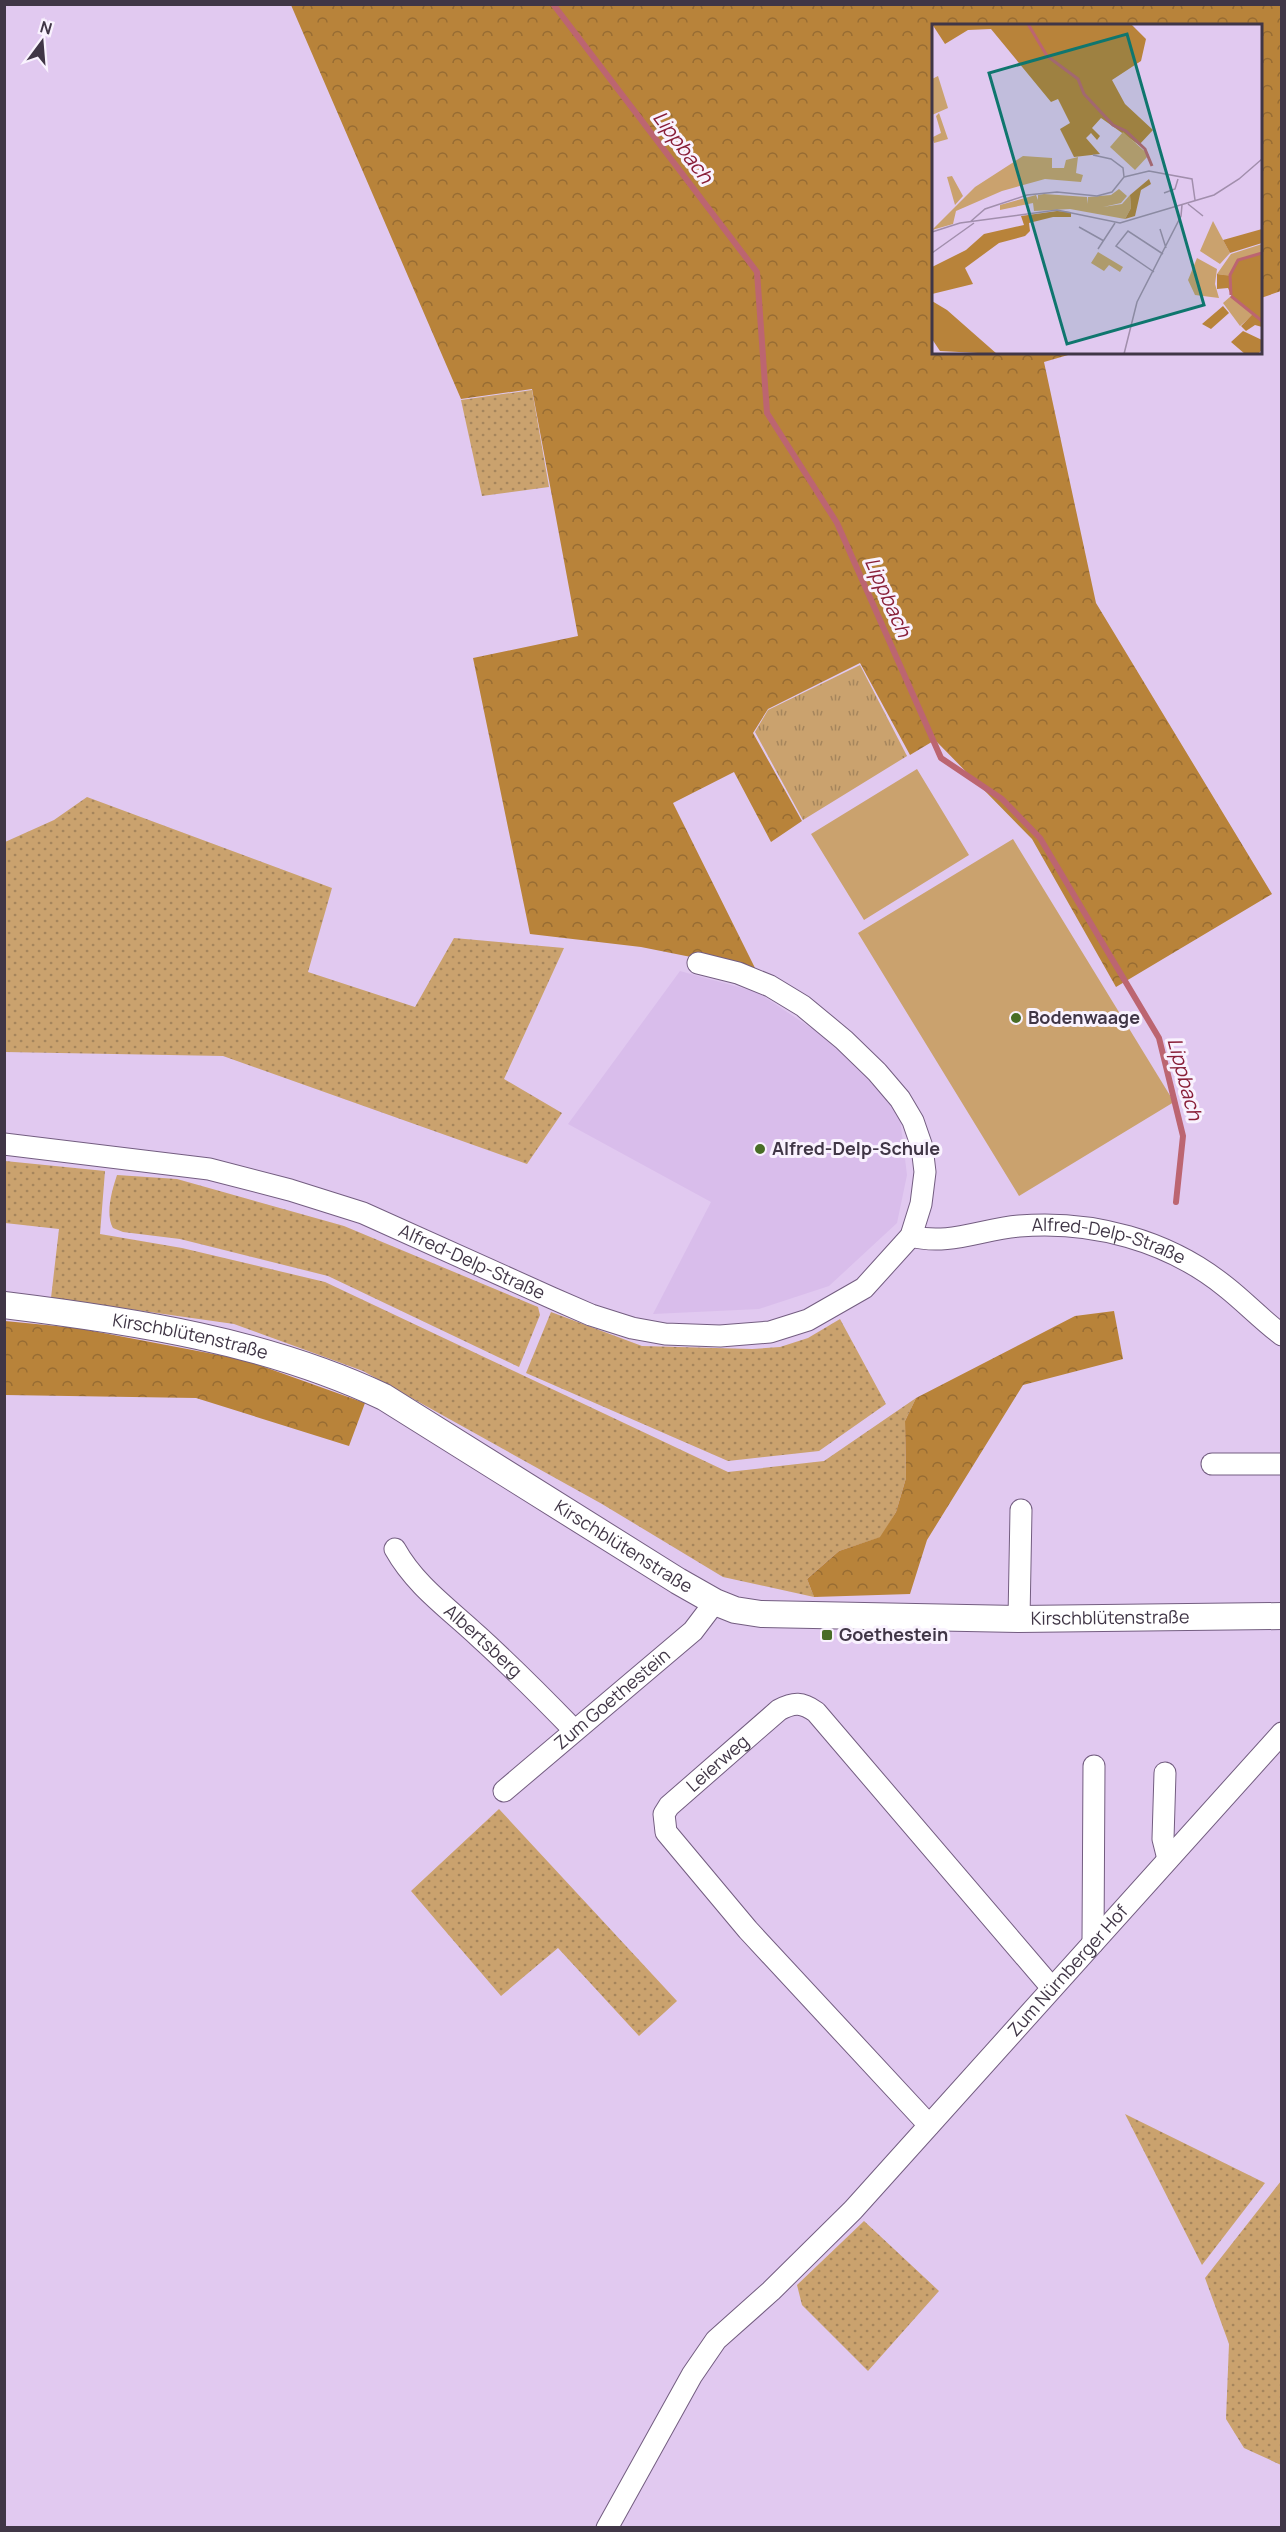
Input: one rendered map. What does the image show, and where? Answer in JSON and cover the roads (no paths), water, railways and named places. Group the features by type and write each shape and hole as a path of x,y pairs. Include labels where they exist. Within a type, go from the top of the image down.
{"main road":[{"name":"Kirschblütenstraße","path":"4,1305 78,1314 181,1333 296,1361 342,1377 384,1397 715,1602 751,1613 791,1616 1019,1619 1281,1616"}],"street":[{"name":"Alfred-Delp-Straße","path":"4,1144 209,1169 290,1190 363,1213 591,1315 632,1328 665,1334 720,1336 770,1332 808,1320 864,1288 911,1236 921,1204 925,1172 922,1147 913,1121 900,1099 877,1072 844,1040 803,1006 770,986 738,973 698,963"},
{"name":"Alfred-Delp-Straße","path":"911,1236 938,1240 1017,1226 1045,1225 1111,1232 1130,1237 1169,1251 1198,1267 1225,1286 1281,1335"},
{"path":"1212,1464 1281,1464"},
{"path":"1019,1619 1021,1510"},
{"name":"Albertsberg","path":"395,1550 405,1568 430,1595 520,1674 574,1730"},
{"name":"Zum Goethestein","path":"504,1791 693,1630 715,1602"},
{"name":"Leierweg","path":"929,2125 748,1930 666,1832 664,1814 669,1806 779,1710 798,1703 807,1706 816,1712 1052,1988"},
{"name":"Zum Nürnberger Hof","path":"607,2528 692,2375 716,2340 771,2291 853,2210 1281,1733"},
{"path":"1093,1943 1094,1766"},
{"path":"1165,1773 1163,1839 1168,1859"}],"waterway":[{"name":"Lippbach","path":"553,4 757,272 767,413 837,523 941,758 1002,799 1040,838 1159,1038 1183,1136 1176,1202"}],"place":[{"name":"Bodenwaage","path":"1016,1018"},
{"name":"Alfred-Delp-Schule","path":"760,1149"},
{"name":"Goethestein","path":"827,1635"}]}
